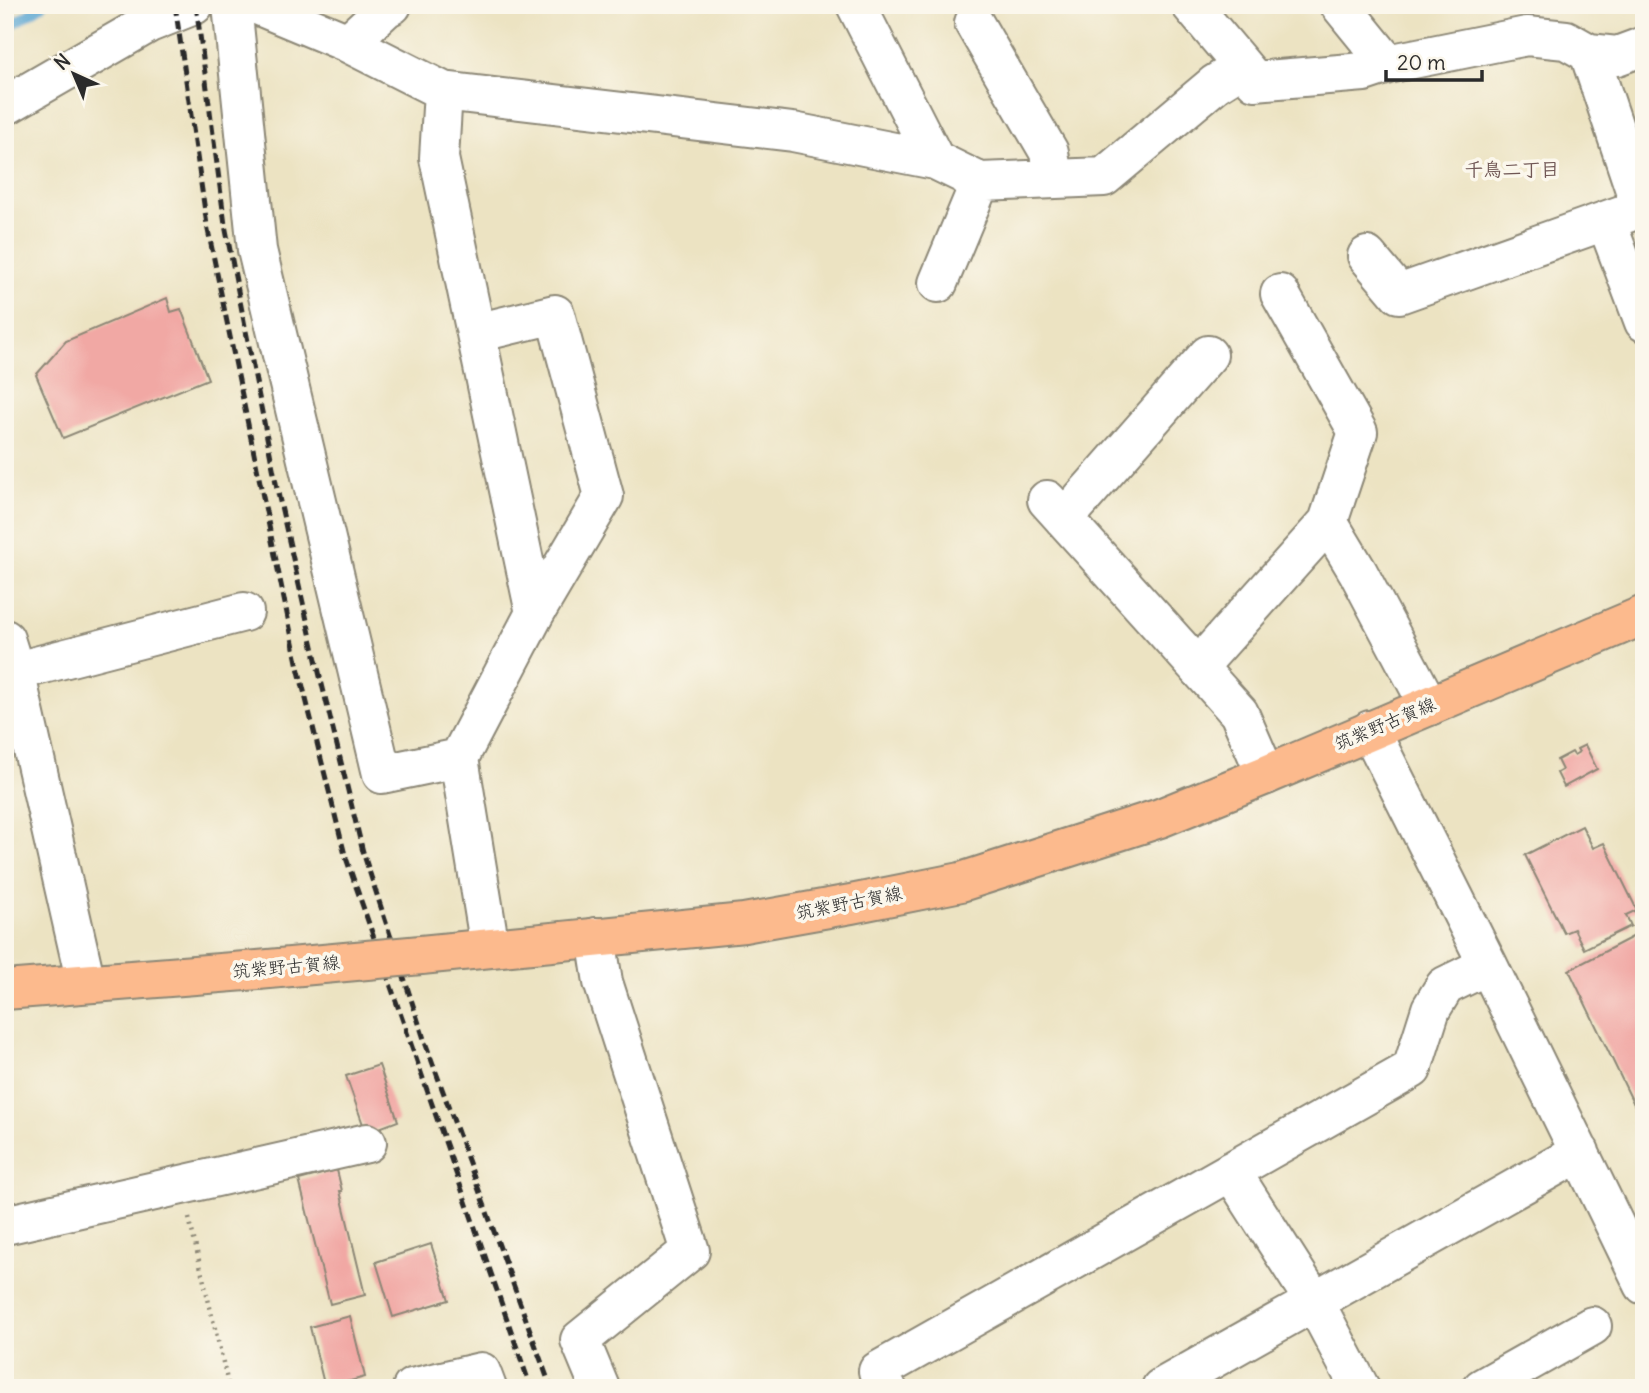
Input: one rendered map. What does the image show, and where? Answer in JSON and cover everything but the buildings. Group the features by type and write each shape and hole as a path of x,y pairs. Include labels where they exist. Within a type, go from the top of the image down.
{"main road":[{"name":"筑紫野古賀線","path":"5,990 258,970 744,923 961,881 1160,818 1644,615"}],"street":[{"path":"5,106 149,23 194,5"},
{"path":"232,5 257,250 382,774 459,758"},
{"path":"257,5 348,43 443,91 793,132 935,160 980,182 1104,177 1215,84 1242,67"},
{"path":"348,43 392,5"},
{"path":"856,5 935,160"},
{"path":"1191,5 1255,80 1364,72 1388,64 1527,36 1566,40 1589,53 1617,55 1644,46"},
{"path":"1340,5 1388,64"},
{"path":"974,23 1049,152 1053,179"},
{"path":"1367,256 1399,294 1643,208 1589,53"},
{"path":"443,91 439,158 535,613"},
{"path":"938,283 980,182"},
{"path":"1606,221 1644,322"},
{"path":"1198,667 1328,522 1358,432 1280,294"},
{"path":"476,333 555,314 604,496 535,613 459,758 490,948"},
{"path":"1208,355 1056,510 1239,713 1266,775"},
{"path":"1328,522 1358,572 1429,706"},
{"path":"86,984 9,662 244,612"},
{"path":"1370,730 1644,1285"},
{"path":"596,937 603,982 690,1251 580,1340 600,1388"},
{"path":"887,1388 878,1371 1412,1069 1431,1009 1445,986 1488,965"},
{"path":"5,1225 367,1143"},
{"path":"1161,1388 1580,1152"},
{"path":"1231,1171 1314,1301 1360,1388"},
{"path":"1482,1388 1592,1326"},
{"path":"412,1388 481,1372 487,1388"}],"path":[{"path":"181,1184 229,1388"}],"waterway":[{"path":"5,29 43,5"}],"railway":[{"path":"175,5 207,225 298,667 345,855 531,1388"},
{"path":"196,5 225,225 278,493 363,852 425,1042 551,1388"}],"district":[{"name":"千鳥二丁目","path":"1512,169"}]}
